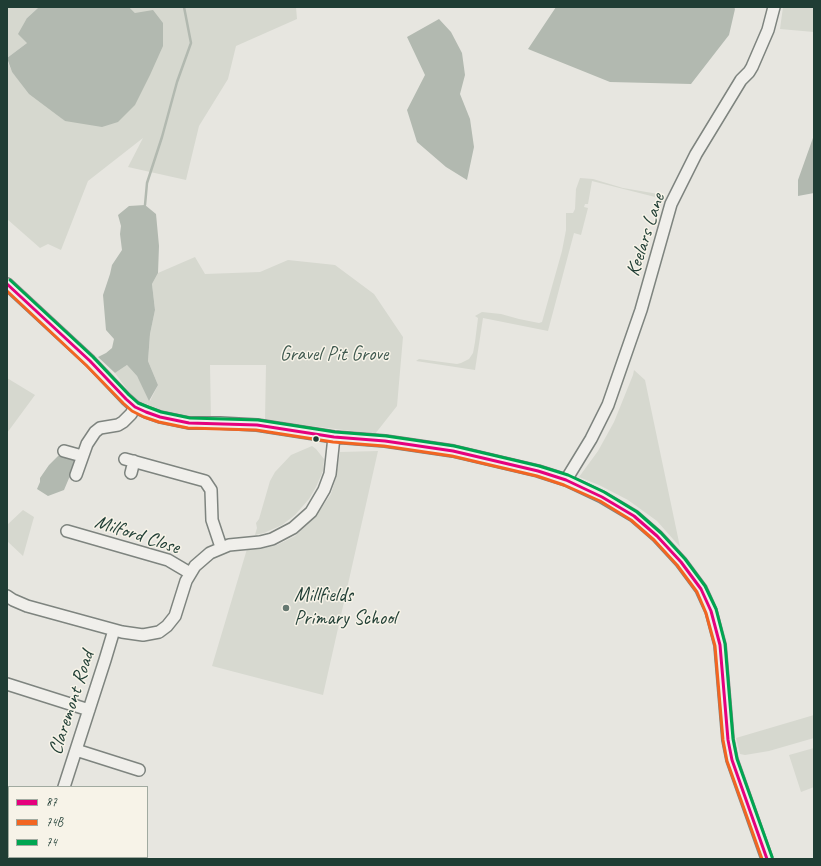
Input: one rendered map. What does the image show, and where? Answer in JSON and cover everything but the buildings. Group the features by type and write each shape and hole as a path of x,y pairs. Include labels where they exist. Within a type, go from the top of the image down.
{"street":[{"name":"Keelars Lane","path":"566,480 596,430 608,405 641,310 671,204 696,154 741,80 749,72 768,30 774,7"},
{"path":"7,284 90,361 135,408 160,417 190,423 257,424 334,437 385,440 453,451 531,469 566,480 613,503 643,523 681,562 704,596 714,621 720,645 728,740 732,760 767,859"},
{"path":"76,475 87,444 95,432 100,428 118,425 123,422 135,408"},
{"path":"7,596 27,606 114,630 143,635 159,632 167,626 175,616 190,573 195,566 210,553 229,544 260,542 272,539 293,528 311,512 324,490 330,474 334,437"},
{"path":"64,451 82,456"},
{"path":"131,472 129,460 205,481 211,490 212,520 221,547"},
{"name":"Milford Close","path":"71,528 168,560 190,573"},
{"name":"Claremont Road","path":"64,786 114,630"},
{"path":"7,684 89,710"},
{"path":"76,750 135,766"}],"shaded area":[{"path":"39,7 129,7 135,13 153,10 163,23 163,46 150,75 135,105 118,122 102,127 65,121 29,94 12,72 7,58 27,43 18,34 27,18"},
{"path":"556,7 734,7 735,9 729,35 691,84 610,82 528,49"},
{"path":"439,19 451,32 462,53 465,75 460,94 470,119 474,147 467,180 446,167 417,142 407,110 425,75 407,37"},
{"path":"814,135 814,193 798,196 798,180"},
{"path":"145,205 156,214 159,246 158,273 152,284 155,310 150,334 148,361 158,385 149,401 137,376 127,365 115,373 98,357 112,348 114,339 106,330 103,295 112,265 122,250 120,234 121,226 118,215 129,206"},
{"name":"Millfields Primary School","path":"378,451 323,695 212,666 247,549 260,549 277,545 295,536 315,517 331,494 336,477 340,452"},
{"path":"60,454 73,458 75,464 64,490 48,496 37,489 40,478 49,465"},
{"path":"814,748 814,787 801,792 789,755"}],"green space":[{"path":"7,7 39,7 27,18 27,43 7,58"},
{"path":"129,7 296,7 297,19 236,46 228,79 199,126 186,180 128,167 143,138 88,181 61,250 48,244 40,248 7,219 7,60 12,72 20,81 65,121 135,13"},
{"path":"783,7 814,7 814,32 780,29"},
{"path":"580,178 593,179 623,188 664,195 663,199 592,181 588,204 585,204 584,207 588,208 581,235 574,233 548,331 483,318 475,370 416,361 419,359 457,364 469,359 473,353 475,342 478,318 475,316 482,312 501,314 539,323 542,322 562,251 566,230 566,213 573,213 575,209 576,189"},
{"name":"Gravel Pit Grove","path":"195,257 205,274 260,272 288,260 335,265 374,294 403,337 397,406 375,434 265,420 266,365 210,365 211,419 184,419 157,414 137,403 115,373 127,365 137,376 150,401 158,385 148,361 150,334 155,310 152,284 158,273"},
{"path":"634,370 645,380 680,547 657,521 628,500 599,485 579,477 598,451 614,422"},
{"path":"7,378 35,395 7,433"},
{"path":"312,446 324,459 323,471 309,499 295,515 282,525 264,533 255,535 257,528 256,523 259,519 270,481 275,472 291,455"},
{"path":"23,510 34,517 23,556 7,541 7,525"},
{"path":"814,715 814,738 769,751 745,755 740,754 736,738"}],"waterway":[{"path":"145,205 147,183 162,137 177,82 191,43 184,7"}],"transit line":[{"name":"74","path":"10,280 93,357 138,403 161,412 190,418 258,420 335,432 386,436 454,446 539,466 568,475 604,492 637,512 661,533 685,559 705,586 716,609 725,644 733,739 737,759 772,857"},
{"name":"87","path":"7,284 90,361 126,399 135,407 146,412 160,417 189,423 257,425 334,437 385,441 453,451 538,471 566,480 602,497 634,516 657,536 681,562 701,589 711,611 720,645 728,740 732,760 767,859"},
{"name":"74B","path":"7,291 86,365 123,403 132,411 144,417 159,422 188,428 256,430 333,442 384,446 452,456 537,476 564,485 600,501 631,520 654,540 677,565 697,592 706,613 715,646 723,740 727,761 762,859"}],"place":[{"name":"Millfields Primary School","path":"286,608"}]}
